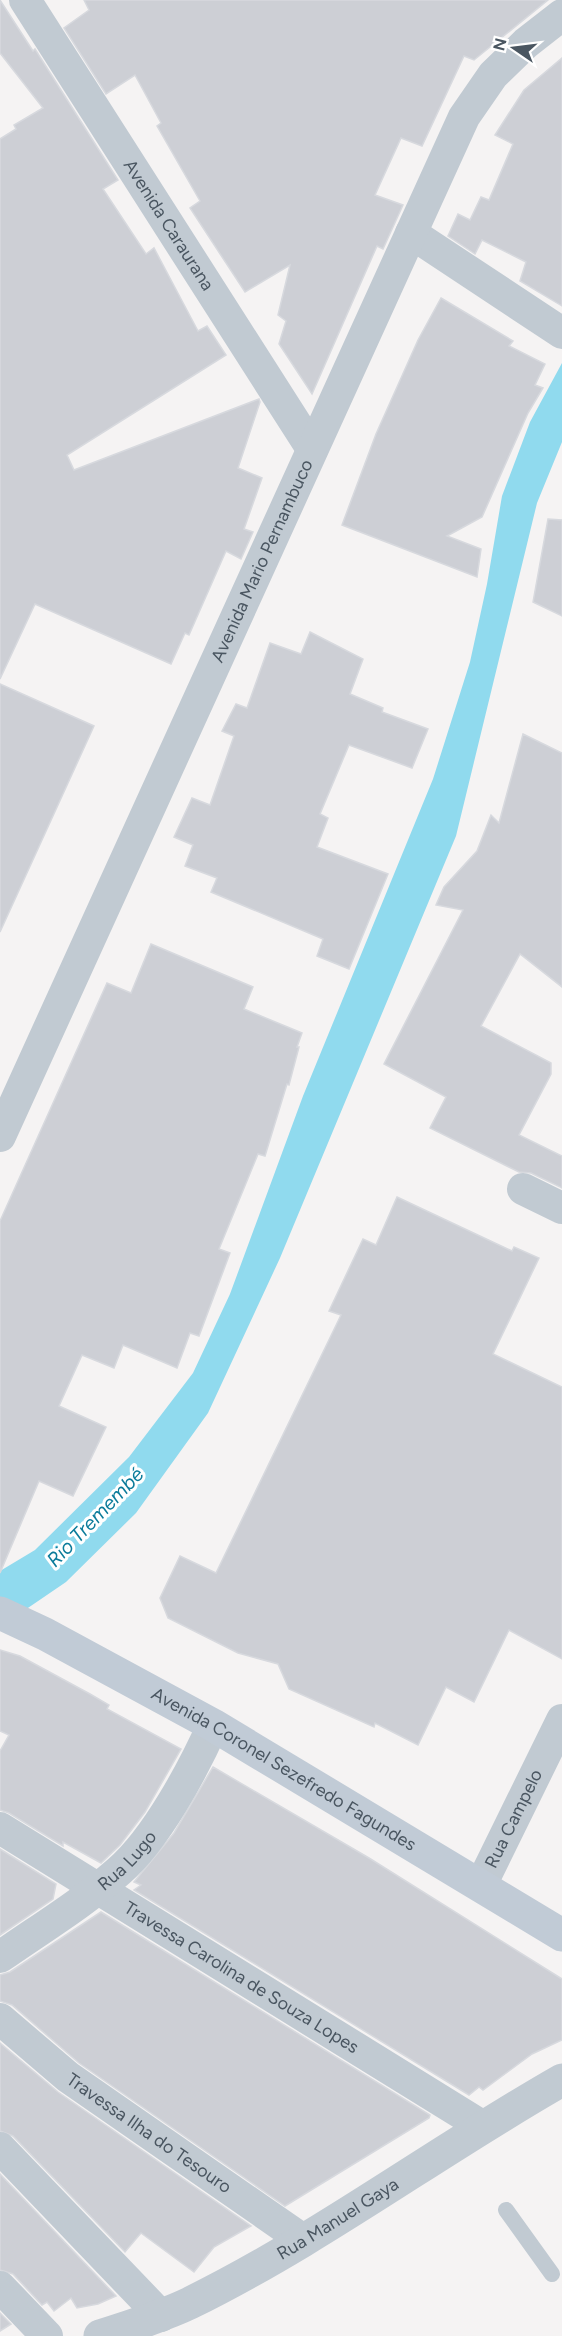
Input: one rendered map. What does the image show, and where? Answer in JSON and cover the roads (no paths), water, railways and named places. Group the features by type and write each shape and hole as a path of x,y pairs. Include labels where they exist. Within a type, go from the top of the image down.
{"main road":[{"name":"Avenida Coronel Sezefredo Fagundes","path":"0,1613 45,1634 213,1725 562,1935"}],"street":[{"name":"Avenida Caraurana","path":"25,0 312,449"},
{"name":"Avenida Mario Pernambuco","path":"0,1136 464,117 493,75 526,43 562,15"},
{"path":"411,233 561,332"},
{"path":"523,1189 562,1208"},
{"name":"Rua Lugo","path":"0,1957 98,1888 121,1869 147,1840 197,1760 213,1725"},
{"name":"Rua Campelo","path":"481,1885 558,1740"},
{"name":"Travessa Carolina de Souza Lopes","path":"0,1828 482,2126"},
{"name":"Travessa Ilha do Tesouro","path":"0,2019 68,2077 303,2240"},
{"name":"Rua Manuel Gaya","path":"100,2336 161,2316 190,2303 303,2240 482,2126 562,2080"},
{"path":"0,2148 161,2316"},
{"path":"0,2287 47,2336"}],"lane":[{"path":"506,2210 552,2274"}],"water":[{"name":"Rio Tremembé","path":"562,363 562,442 537,503 456,836 280,1258 208,1413 136,1513 66,1582 0,1627 0,1571 35,1550 129,1457 193,1373 230,1294 303,1096 433,779 470,662 487,584 502,496 530,422"}]}
